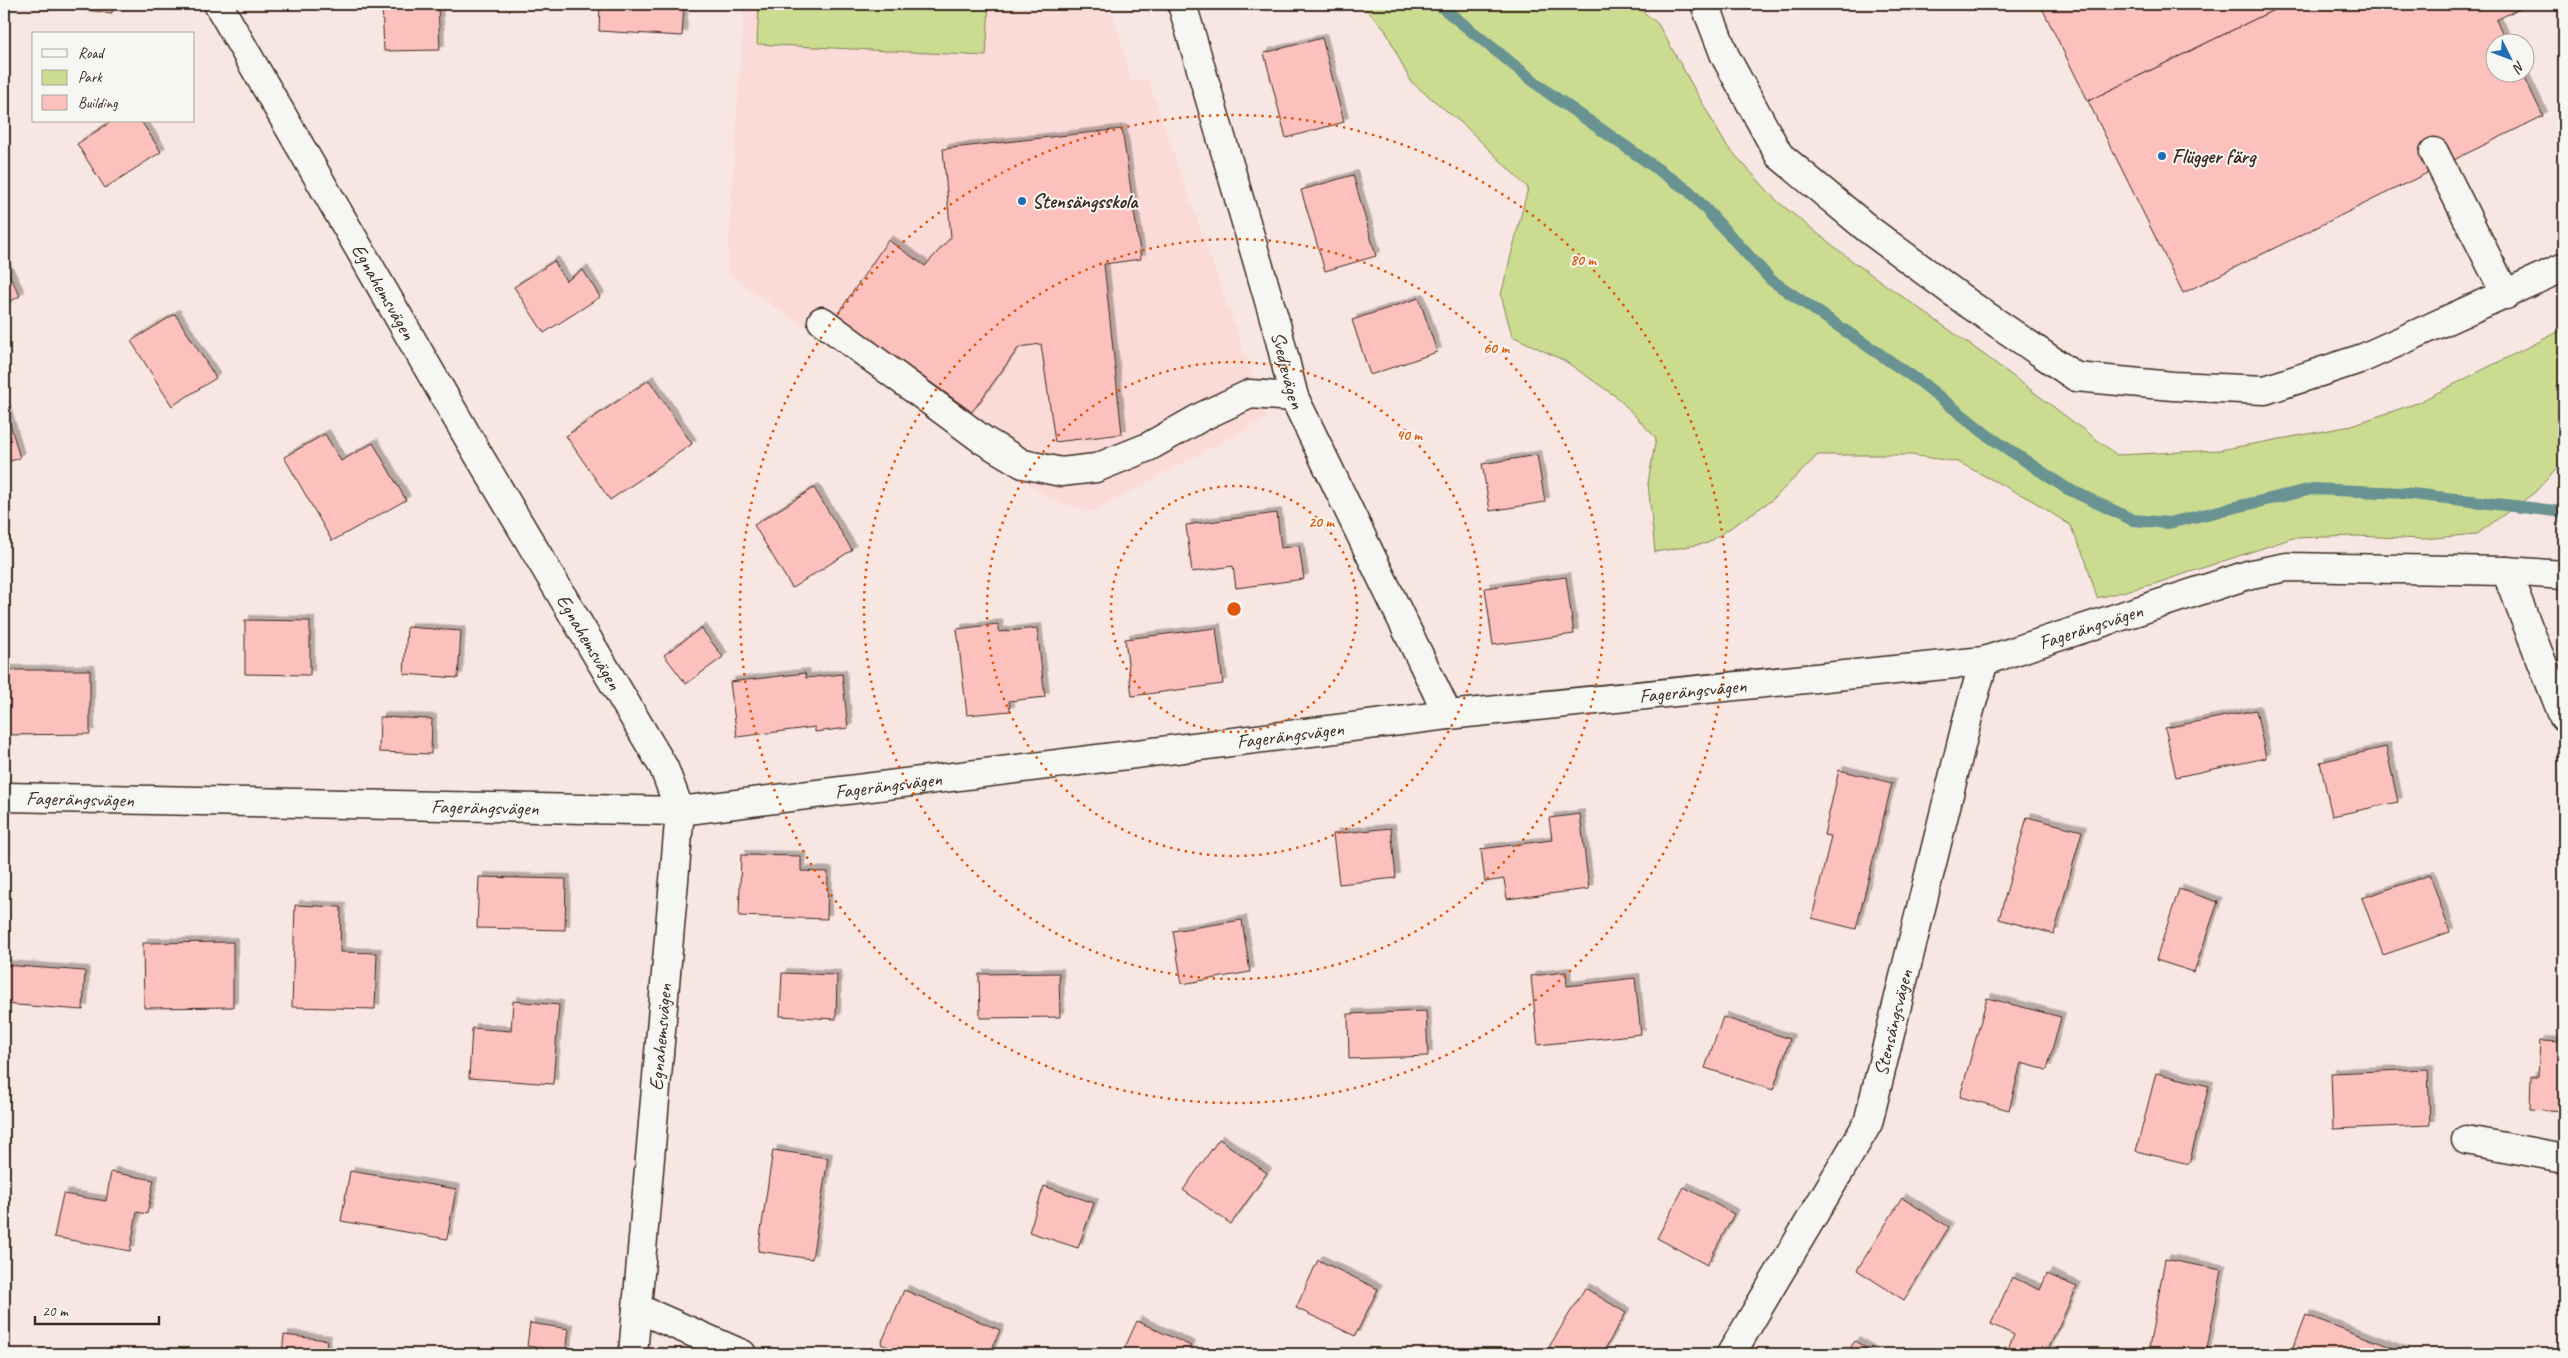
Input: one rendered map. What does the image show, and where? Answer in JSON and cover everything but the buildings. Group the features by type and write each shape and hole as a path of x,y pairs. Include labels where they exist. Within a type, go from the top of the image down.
{"street":[{"name":"Egnahemsvägen","path":"218,4 464,431 664,768 680,812 634,1354"},
{"name":"Svedjevägen","path":"1182,4 1277,328 1294,397 1448,715"},
{"path":"1705,4 1725,56 1780,155 1884,241 1969,304 2076,377 2173,386 2265,390 2363,358 2506,295 2564,267"},
{"path":"2434,152 2506,295"},
{"path":"822,321 983,440 1023,464 1061,472 1096,468 1148,447 1203,416 1250,394 1294,397"},
{"name":"Fagerängsvägen","path":"4,797 680,812 1448,715 1984,661 2270,570 2287,567 2506,571 2564,576"},
{"path":"2506,571 2564,718"},
{"name":"Stensängsvägen","path":"1731,1354 1868,1123 1968,716 1984,661"},
{"path":"2466,1140 2564,1158"},
{"path":"637,1308 742,1354"}],"shaded area":[{"path":"744,4 1110,4 1132,83 1147,78 1267,418 1093,511 1078,509 1050,498 727,273"}],"green space":[{"path":"759,4 989,4 986,56 757,44"},
{"path":"1361,4 1634,4 1658,24 1726,145 1778,202 1855,263 1986,356 2117,455 2220,450 2346,427 2417,403 2564,329 2564,461 2534,493 2477,534 2423,539 2357,536 2293,538 2154,584 2097,598 2086,561 2070,525 2033,501 1958,462 1911,455 1818,455 1772,500 1708,543 1655,552 1648,483 1656,438 1618,398 1565,361 1512,336 1501,295 1528,188 1465,126 1410,81 1385,29"}],"waterway":[{"path":"1438,4 1546,91 1689,191 1771,280 1922,383 1987,435 2066,488 2133,520 2169,523 2312,489 2404,493 2564,512"}],"place":[{"name":"Flügger färg","path":"2162,156"},
{"name":"Stensängsskola","path":"1022,201"}]}
